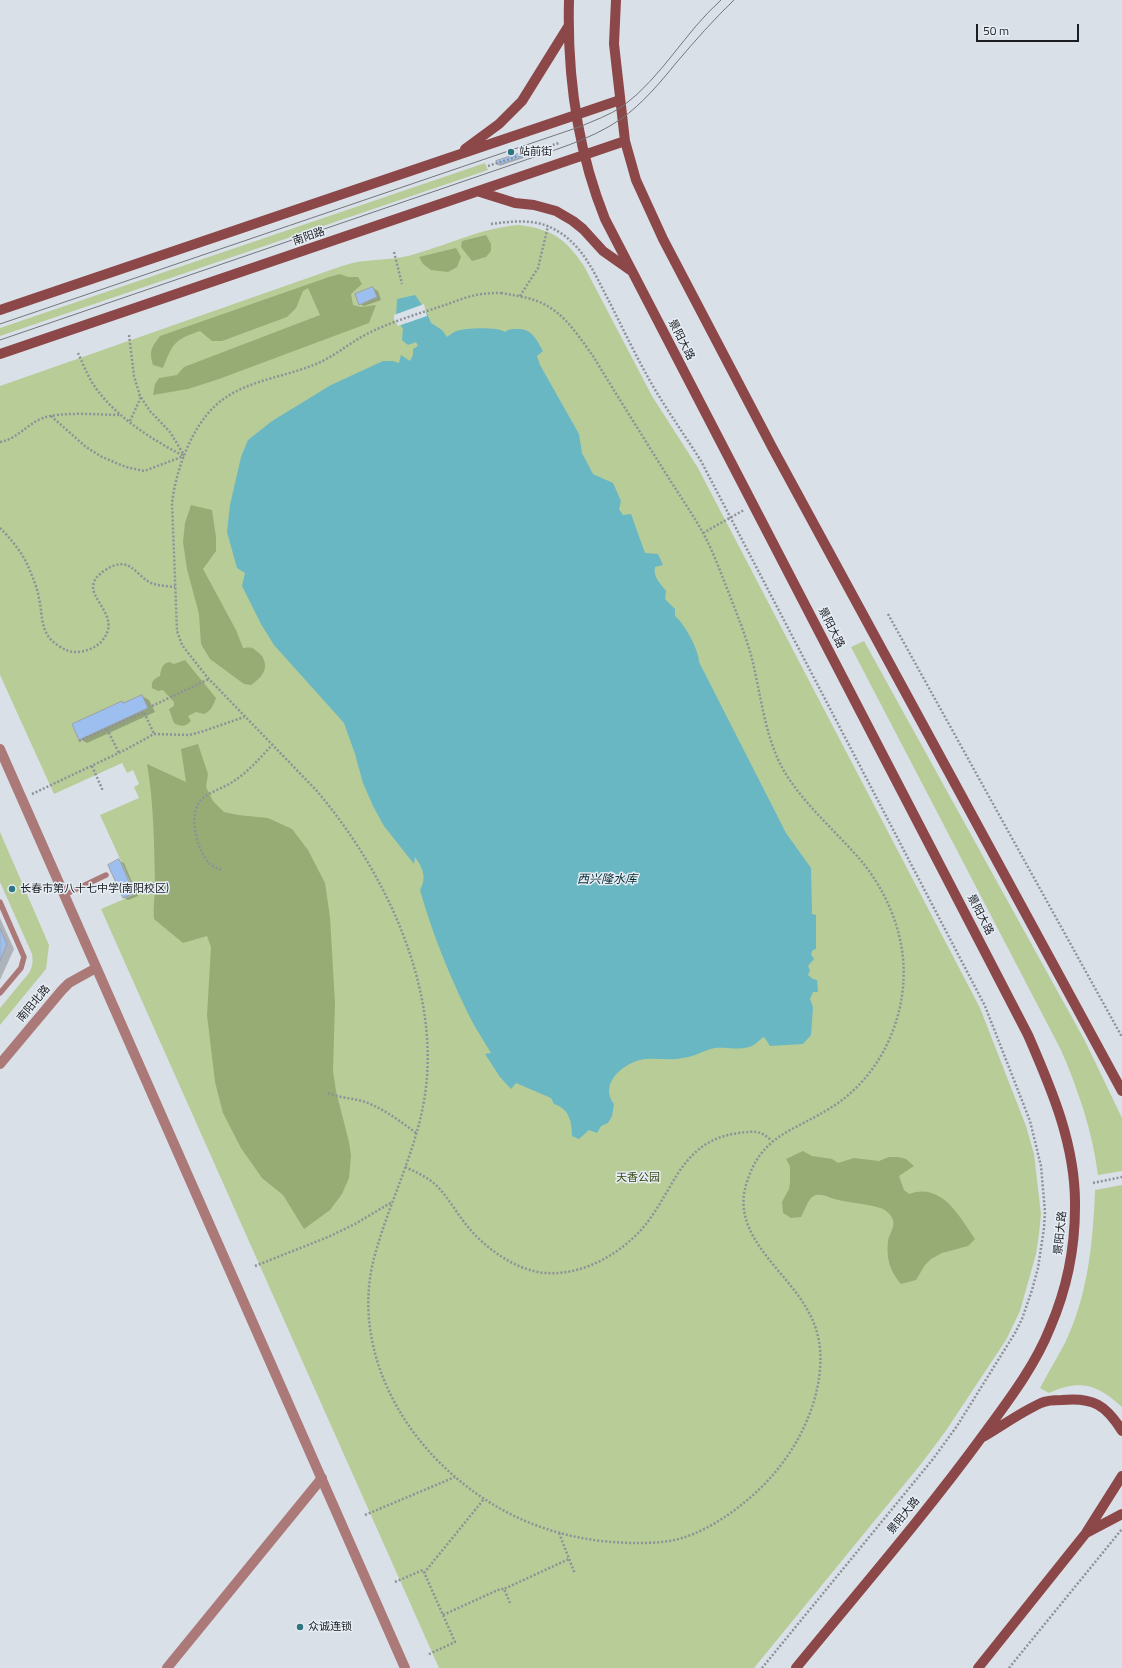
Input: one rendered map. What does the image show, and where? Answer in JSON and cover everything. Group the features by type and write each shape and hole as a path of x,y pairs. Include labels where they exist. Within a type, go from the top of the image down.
{"main road":[{"path":"569,0 569,62 583,156"},
{"path":"616,0 614,44 625,141 636,180 663,239 772,447 1122,1091"},
{"path":"456,155 499,124 522,101 569,26"},
{"path":"0,310 620,100"},
{"name":"南阳路","path":"0,354 480,192 625,141"},
{"name":"景阳大路","path":"583,156 594,192 605,219 631,271 754,505 1028,1035 1047,1079 1068,1141 1076,1206 1070,1263 1050,1329 1039,1352 1023,1378 959,1468 796,1668"},
{"path":"480,192 515,203 534,205 556,211 574,221 603,251 631,271"},
{"path":"979,1440 1043,1402 1069,1399 1085,1400 1100,1405 1111,1414 1122,1431"},
{"path":"978,1668 1086,1533 1122,1476"},
{"path":"1086,1533 1122,1514"}],"street":[{"path":"0,749 405,1668"},
{"name":"南阳北路","path":"0,1064 62,990 69,983 96,968"},
{"path":"167,1668 322,1478"}],"lane":[{"path":"64,896 106,875"},
{"path":"0,902 24,957 21,968 0,993"}],"path":[{"path":"488,166 559,143"},
{"path":"491,224 529,221 548,226 570,240 587,260 650,381 701,461 985,1006 1030,1121 1036,1140 1041,1166 1045,1212 1041,1251 1032,1290 1022,1319 1006,1348 956,1426 933,1458 762,1668"},
{"path":"520,296 538,268 548,226"},
{"path":"394,252 402,284"},
{"path":"501,293 520,296 538,302 552,309 578,336 593,356 703,533 724,581 745,636 766,722 781,765 806,801 865,865 875,879 893,914 902,949 903,986 900,1008 895,1026 877,1062 857,1087 835,1106 791,1129 772,1141 761,1153 746,1184 743,1205 747,1221 754,1237 806,1306 816,1330 819,1343 820,1371 812,1409 801,1432 778,1470 751,1497 723,1517 684,1538 665,1542 621,1542 581,1539 558,1533 517,1518 484,1499 455,1477 435,1458 404,1420 382,1380 375,1354 369,1307 369,1282 373,1258 416,1133 424,1100 428,1041 421,992 402,933 376,877 332,809 209,679 189,654 179,638 177,631 172,503 174,485 184,456 203,419 216,405 236,391 325,360 362,337 391,323 483,294 501,293"},
{"path":"129,335 134,376 141,397 150,411 170,432 184,456"},
{"path":"78,353 90,379 98,391 122,415 160,443 184,456"},
{"path":"130,421 141,397"},
{"path":"0,442 11,439 37,421 51,416 122,415"},
{"path":"51,416 86,447 102,457 126,467 144,471 184,456"},
{"path":"703,533 754,505"},
{"path":"0,528 27,563 39,597 42,622 47,636 65,650 78,652 88,650 104,638 107,631 108,618 96,599 94,589 95,579 102,572 112,566 119,564 132,566 153,584 175,587"},
{"path":"888,614 1122,1037"},
{"path":"152,706 209,679"},
{"path":"79,741 144,712 154,734"},
{"path":"22,798 119,753 154,734 189,735 244,717"},
{"path":"107,729 119,753"},
{"path":"221,870 210,864 199,847 195,831 194,818 199,803 206,796 223,788 244,774 272,746"},
{"path":"92,766 103,791"},
{"path":"328,1093 340,1097 353,1098 372,1105 392,1116 416,1133"},
{"path":"405,1167 435,1184 471,1231 499,1255 522,1267 537,1272 556,1273 585,1268 594,1264 620,1249 634,1238 655,1212 685,1162 712,1140 753,1131 763,1133 772,1141"},
{"path":"1093,1183 1122,1177"},
{"path":"255,1266 328,1237 393,1202"},
{"path":"365,1515 455,1477"},
{"path":"424,1573 484,1499"},
{"path":"1009,1668 1122,1529"},
{"path":"558,1533 575,1574"},
{"path":"443,1615 569,1559"},
{"path":"394,1582 422,1570 456,1642 427,1655"},
{"path":"504,1589 510,1603"}],"green space":[{"path":"485,163 488,170 0,336 0,328"},
{"name":"天香公园","path":"518,225 540,229 557,236 577,256 584,266 652,396 698,468 980,1008 1026,1126 1034,1154 1041,1214 1036,1254 1020,1311 1006,1340 945,1432 921,1464 754,1668 439,1668 101,909 136,894 100,815 139,798 134,787 139,784 133,770 127,773 122,763 54,794 0,675 0,386 342,266 360,262 409,256 492,229"},
{"path":"486,235 491,244 491,251 486,257 472,261 461,247 462,241"},
{"path":"456,248 461,257 457,267 448,272 431,270 423,264 419,257"},
{"path":"340,274 348,277 358,277 362,284 351,294 353,305 361,307 376,305 369,323 219,379 188,389 153,395 155,384 159,378 177,375 184,367 320,315 308,288 303,291 296,308 287,317 222,341 212,341 200,331 185,337 172,348 163,368 153,365 151,356 153,347 160,336"},
{"path":"191,505 212,510 216,537 216,551 203,569 236,630 243,648 253,649 262,656 264,661 265,669 263,673 251,685 244,684 210,659 201,644 199,614 187,569 183,542 185,523"},
{"path":"864,641 1085,1041 1122,1118 1122,1171 1098,1175 1084,1111 1074,1081 1061,1050 851,647"},
{"path":"185,660 216,698 210,710 204,714 196,712 188,716 191,721 181,726 174,723 169,709 174,706 174,702 163,690 158,691 152,688 152,684 153,680 160,676 163,665 169,662 174,664"},
{"path":"198,744 208,774 206,787 213,801 224,812 268,818 292,829 308,850 325,883 330,917 335,1003 333,1071 336,1091 351,1156 349,1178 342,1194 330,1210 304,1229 283,1195 262,1178 241,1148 223,1113 215,1082 207,1015 211,947 207,936 183,943 154,919 155,885 153,824 147,764 186,782 181,749"},
{"path":"0,832 49,945 46,969 0,1025 0,1008 29,973 33,962 32,954 0,882"},
{"path":"803,1151 812,1156 832,1159 838,1163 854,1158 879,1161 889,1157 906,1159 914,1166 899,1176 904,1190 909,1194 921,1192 931,1193 940,1197 956,1211 975,1239 968,1246 942,1253 931,1259 925,1265 916,1280 901,1284 894,1274 888,1259 888,1241 893,1228 893,1220 884,1209 843,1201 824,1195 816,1195 811,1198 801,1217 791,1218 783,1213 782,1202 789,1189 790,1182 790,1166 786,1159"},
{"path":"1122,1185 1122,1407 1104,1393 1088,1386 1070,1386 1049,1393 1040,1388 1065,1343 1079,1306 1091,1249 1095,1190"}],"water":[{"name":"西兴隆水库","path":"415,295 425,309 431,323 442,330 447,337 459,330 484,328 496,329 505,332 511,329 526,330 536,339 543,351 537,356 540,365 579,434 582,453 593,474 613,483 621,501 619,509 623,515 631,514 645,553 658,554 663,565 655,567 655,574 666,591 665,599 675,609 675,616 683,624 690,637 697,651 699,662 786,833 811,868 812,914 816,915 816,949 813,950 811,954 814,959 808,966 810,970 808,975 817,980 818,992 813,992 810,999 813,1007 811,1035 803,1044 770,1046 764,1037 754,1045 738,1049 715,1048 678,1059 645,1059 626,1066 619,1071 611,1083 609,1090 610,1097 614,1104 612,1116 608,1123 601,1126 597,1133 589,1130 579,1139 572,1136 569,1116 563,1109 554,1104 551,1098 516,1083 511,1089 500,1077 485,1054 491,1053 458,993 429,920 420,890 424,877 420,865 415,857 414,864 384,826 373,806 363,783 344,723 274,645 261,624 242,586 245,573 237,568 227,532 230,505 241,457 248,440 272,421 331,385 383,361 393,361 399,363 401,355 410,361 413,355 413,349 418,346 416,342 408,345 402,340 403,329 396,318 397,299"}],"pier":[{"path":"424,304 427,316 398,326 394,319 394,315"}],"building":[{"path":"530,150 532,154 498,165 496,161"},
{"path":"373,287 377,297 359,305 355,294"},
{"path":"142,695 148,708 79,740 72,724 122,701 123,703"},
{"path":"119,859 134,893 123,898 108,865"},
{"path":"0,928 7,944 0,961"}],"tram line":[{"path":"0,324 579,127 601,118 623,106 650,82 696,26 721,0"},
{"path":"0,340 555,150 609,127 629,113 657,86 704,31 734,0"}],"place":[{"name":"站前街","path":"511,152"},
{"name":"长春市第八十七中学(南阳校区)","path":"12,889"},
{"name":"众诚连锁","path":"300,1627"}]}
